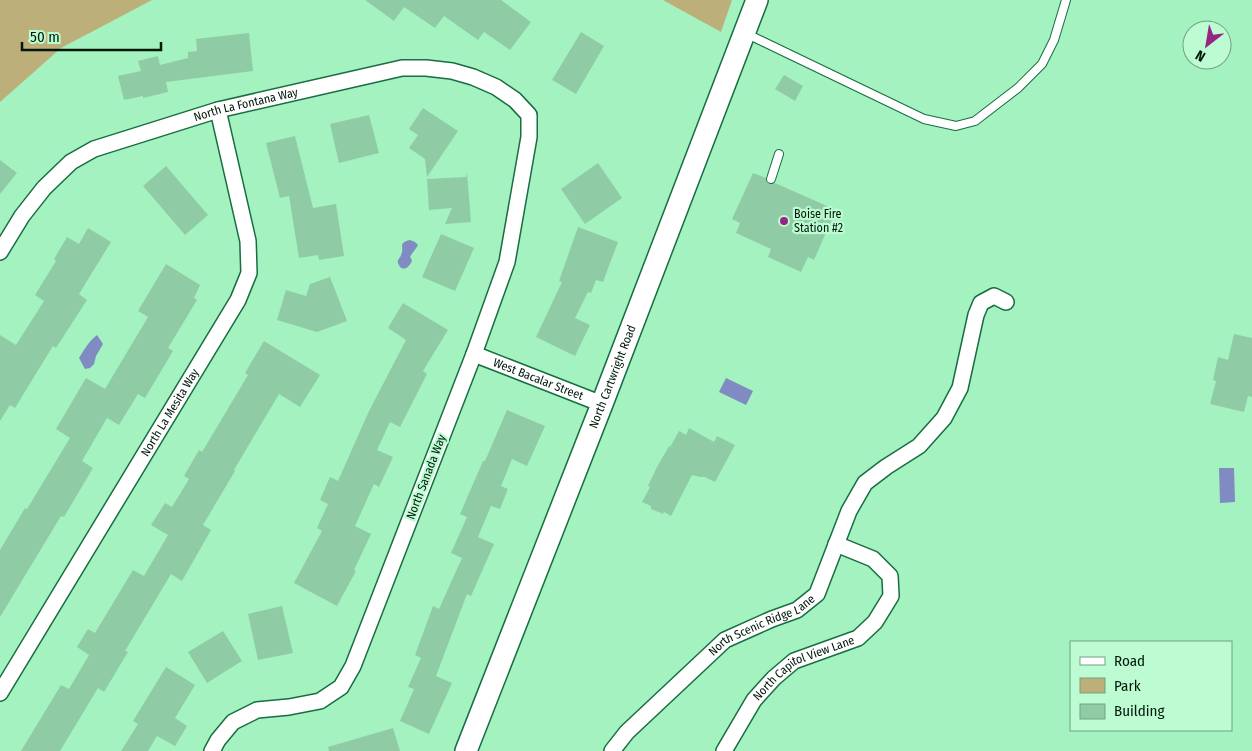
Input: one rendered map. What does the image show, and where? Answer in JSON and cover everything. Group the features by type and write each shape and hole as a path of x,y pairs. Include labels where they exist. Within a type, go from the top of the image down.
{"street":[{"name":"North Cartwright Road","path":"466,751 757,0"},
{"name":"North La Fontana Way","path":"0,252 22,216 44,188 71,162 94,149 218,110 402,68 426,68 452,71 473,77 515,100 528,115"},
{"name":"North La Mesita Way","path":"0,692 238,300 249,273 248,241 218,110"},
{"name":"North Sanada Way","path":"212,751 218,740 233,722 256,710 289,707 320,701 341,687 354,666 474,354 507,262 529,137 528,115"},
{"name":"North Scenic Ridge Lane","path":"612,751 627,732 725,640 797,610 817,594 849,511 865,483 919,446 944,418 960,388 976,315 981,303 994,296 1006,302"},
{"name":"West Bacalar Street","path":"474,354 602,404"},
{"name":"North Capitol View Lane","path":"731,748 754,700 774,678 794,661 858,638 875,622 891,596 890,576 873,558 836,544"}],"lane":[{"path":"745,33 924,119 956,126 975,121 1018,88 1042,64 1054,40 1066,0"},
{"path":"771,179 779,154"}],"green space":[{"path":"0,0 152,0 61,48 0,102"},
{"path":"663,0 732,0 721,32"}],"water":[{"path":"410,240 418,245 410,257 411,263 403,269 398,263 402,252 402,244"},
{"path":"97,335 103,344 94,364 90,368 85,369 79,358"},
{"path":"726,378 753,391 746,405 719,392"},
{"path":"1219,468 1234,468 1235,502 1220,503"}],"building":[{"path":"365,0 501,0 531,22 510,50 484,32 478,40 444,16 435,28 404,7 394,21"},
{"path":"581,32 604,46 576,94 552,80"},
{"path":"249,33 253,71 166,82 168,92 124,100 118,76 141,71 138,61 158,56 160,65 188,58 188,52 197,51 196,39"},
{"path":"784,75 803,86 795,101 775,89"},
{"path":"423,108 458,131 427,177 425,159 409,148 418,135 409,129"},
{"path":"369,115 379,153 339,163 330,124"},
{"path":"295,136 313,208 336,204 344,256 319,260 318,255 299,258 289,196 280,198 266,143"},
{"path":"0,160 17,173 0,194"},
{"path":"598,163 622,198 585,224 561,189"},
{"path":"166,166 208,215 185,235 143,186"},
{"path":"467,173 471,222 445,224 452,208 429,210 427,179 466,177"},
{"name":"Boise Fire Station #2","path":"753,173 766,178 769,184 775,183 836,210 814,260 808,257 801,272 768,257 771,249 736,233 740,223 732,219"},
{"path":"578,227 618,242 603,282 596,280 591,293 588,292 575,318 590,325 575,356 536,337 562,282 559,281"},
{"path":"88,228 111,242 79,294 87,300 56,348 53,346 15,408 10,405 0,421 0,335 16,345 44,301 35,295 56,261 54,259 67,237 79,244"},
{"path":"441,234 474,248 455,291 422,277"},
{"path":"166,264 200,285 194,298 197,300 168,348 173,351 145,398 138,394 119,425 107,418 82,461 93,468 64,517 61,516 0,617 0,550 70,438 56,429 86,378 105,389 148,317 138,311"},
{"path":"330,277 347,321 317,332 277,320 286,290 306,296 310,284"},
{"path":"403,303 448,330 423,371 427,374 400,427 390,422 377,450 393,457 379,487 374,484 355,526 371,534 354,570 356,571 337,606 294,583 322,531 317,528 328,504 320,500 330,477 338,481 369,411 406,340 388,328"},
{"path":"1234,334 1252,338 1252,397 1248,396 1244,412 1210,404 1216,381 1213,380 1218,357 1228,360"},
{"path":"264,341 320,375 300,407 279,394 203,525 211,530 182,581 171,574 125,651 128,652 104,692 98,688 60,751 21,751 61,685 69,689 89,655 77,647 88,629 95,633 133,570 144,576 168,535 151,525 165,503 172,507 189,479 184,476 199,450 202,452 248,375 245,373"},
{"path":"507,410 545,426 527,466 512,459 501,486 508,489 500,509 491,506 478,537 494,544 471,596 467,594 436,676 452,683 429,734 400,721 414,689 408,687 421,658 415,655 433,606 439,609 462,558 451,553 467,517 460,514"},
{"path":"689,428 714,442 717,436 735,445 715,482 705,477 692,475 671,516 664,512 663,514 651,509 651,506 642,502 657,467 669,446 679,431 686,435"},
{"path":"282,606 293,653 258,660 248,614"},
{"path":"223,631 242,661 207,683 188,652"},
{"path":"166,667 195,685 175,718 187,726 175,746 157,736 148,751 121,751 138,724 133,721"},
{"path":"393,728 400,751 329,751 328,747"}],"place":[{"name":"Boise Fire Station #2","path":"784,221"}]}
